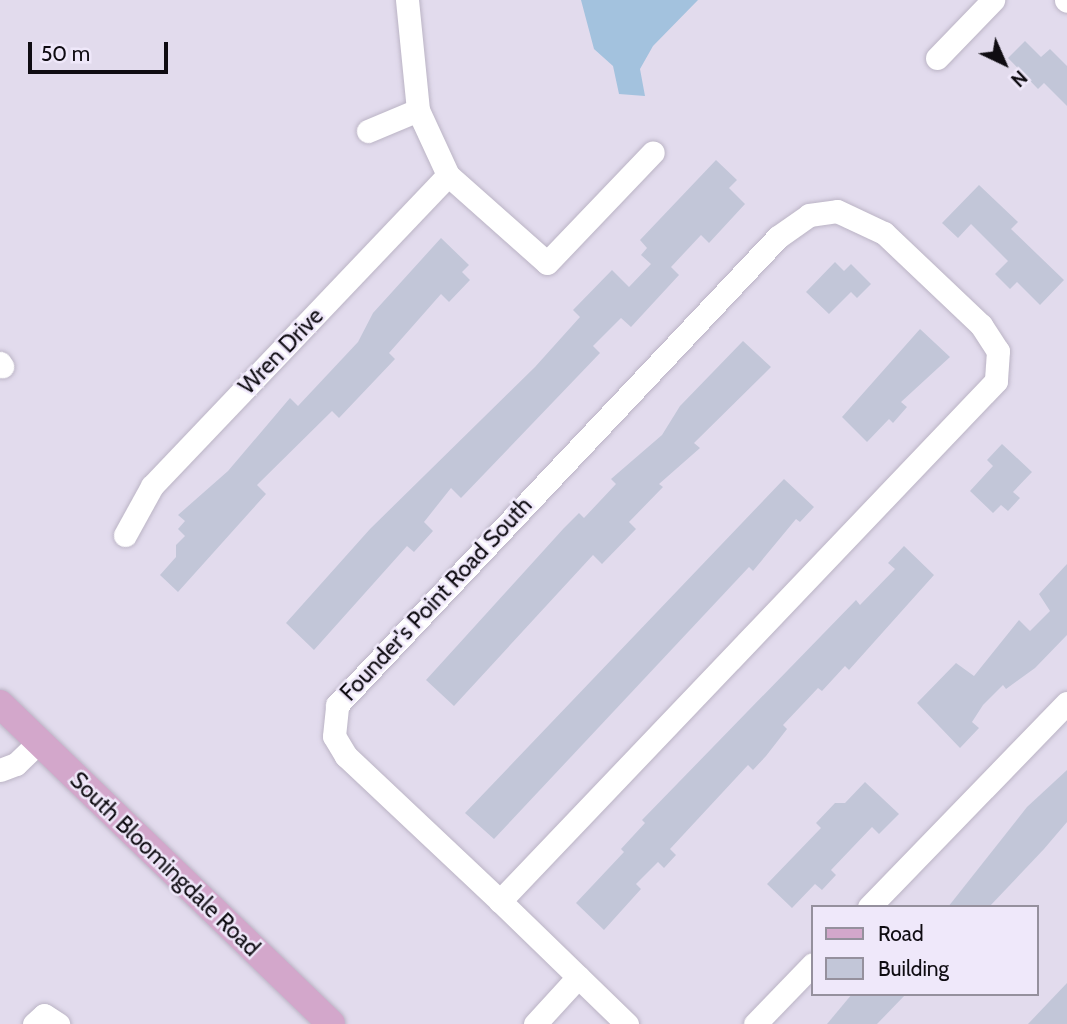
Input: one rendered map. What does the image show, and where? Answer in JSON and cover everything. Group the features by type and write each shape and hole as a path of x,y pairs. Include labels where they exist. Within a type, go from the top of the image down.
{"main road":[{"name":"South Bloomingdale Road","path":"0,704 331,1024"}],"street":[{"path":"407,0 418,110 448,175 547,263 653,152"},
{"path":"937,58 993,0"},
{"path":"368,131 418,110"},
{"name":"Wren Drive","path":"125,534 152,486 448,175"},
{"name":"Founder's Point Road South","path":"500,901 996,381 999,361 988,333 863,219 824,211 778,237 337,705 334,736 346,757 627,1024"},
{"path":"871,905 1067,704"},
{"path":"0,770 16,764 39,741"},
{"path":"755,1024 811,966"},
{"path":"535,1024 578,977"}],"water":[{"path":"581,0 698,0 653,46 640,69 645,96 619,94 613,66 594,49"}],"building":[{"path":"1025,41 1041,57 1050,49 1067,66 1067,106 1044,83 1038,89 1008,58"},
{"path":"716,160 737,180 729,188 745,204 709,243 701,235 671,267 679,275 631,327 621,318 593,346 600,353 461,498 451,488 424,522 433,531 414,552 407,546 314,650 286,623 370,529 535,367 580,317 573,310 612,270 629,287 651,264 641,255 647,248 640,240"},
{"path":"979,185 1018,222 1011,229 1064,280 1040,305 1017,282 1010,289 995,274 1008,261 971,224 958,238 942,223"},
{"path":"441,238 469,265 462,272 470,280 449,302 441,294 389,353 395,359 339,418 332,411 257,485 266,494 178,592 160,575 176,557 176,545 185,536 178,529 185,521 178,515 228,471 290,398 298,406 358,342 373,313"},
{"path":"835,262 844,271 851,264 871,284 857,298 851,292 829,314 806,292"},
{"path":"920,329 950,357 901,402 907,407 893,423 889,419 867,442 842,417"},
{"path":"743,341 771,367 694,443 700,448 659,484 663,487 629,522 636,529 602,564 593,555 454,706 426,680 564,528 579,513 584,518 616,484 611,479 662,435 680,406"},
{"path":"1002,444 1032,472 1013,492 1020,498 1008,511 1001,505 993,513 970,491 993,466 987,460"},
{"path":"784,479 814,507 800,522 796,519 753,571 749,567 494,839 465,813"},
{"path":"904,546 934,575 849,670 845,666 822,691 818,688 783,725 787,729 766,756 753,770 748,765 670,849 676,855 664,868 658,862 636,884 641,889 604,930 576,903 624,852 621,849 645,823 642,820 856,600 860,605 895,569 888,563"},
{"path":"1067,564 1067,635 1035,668 1006,689 1003,685 983,705 972,722 979,728 960,748 917,703 956,663 974,676 1019,620 1030,631 1050,611 1039,594"},
{"path":"1067,770 1067,822 1044,849 991,905 950,905 1027,807"},
{"path":"865,782 899,814 879,834 872,827 831,870 836,875 822,890 815,884 792,908 767,884 821,828 816,823 835,803 845,803"},
{"path":"1067,983 1067,1024 1028,1024"},
{"path":"850,996 904,996 877,1024 827,1024"}]}
